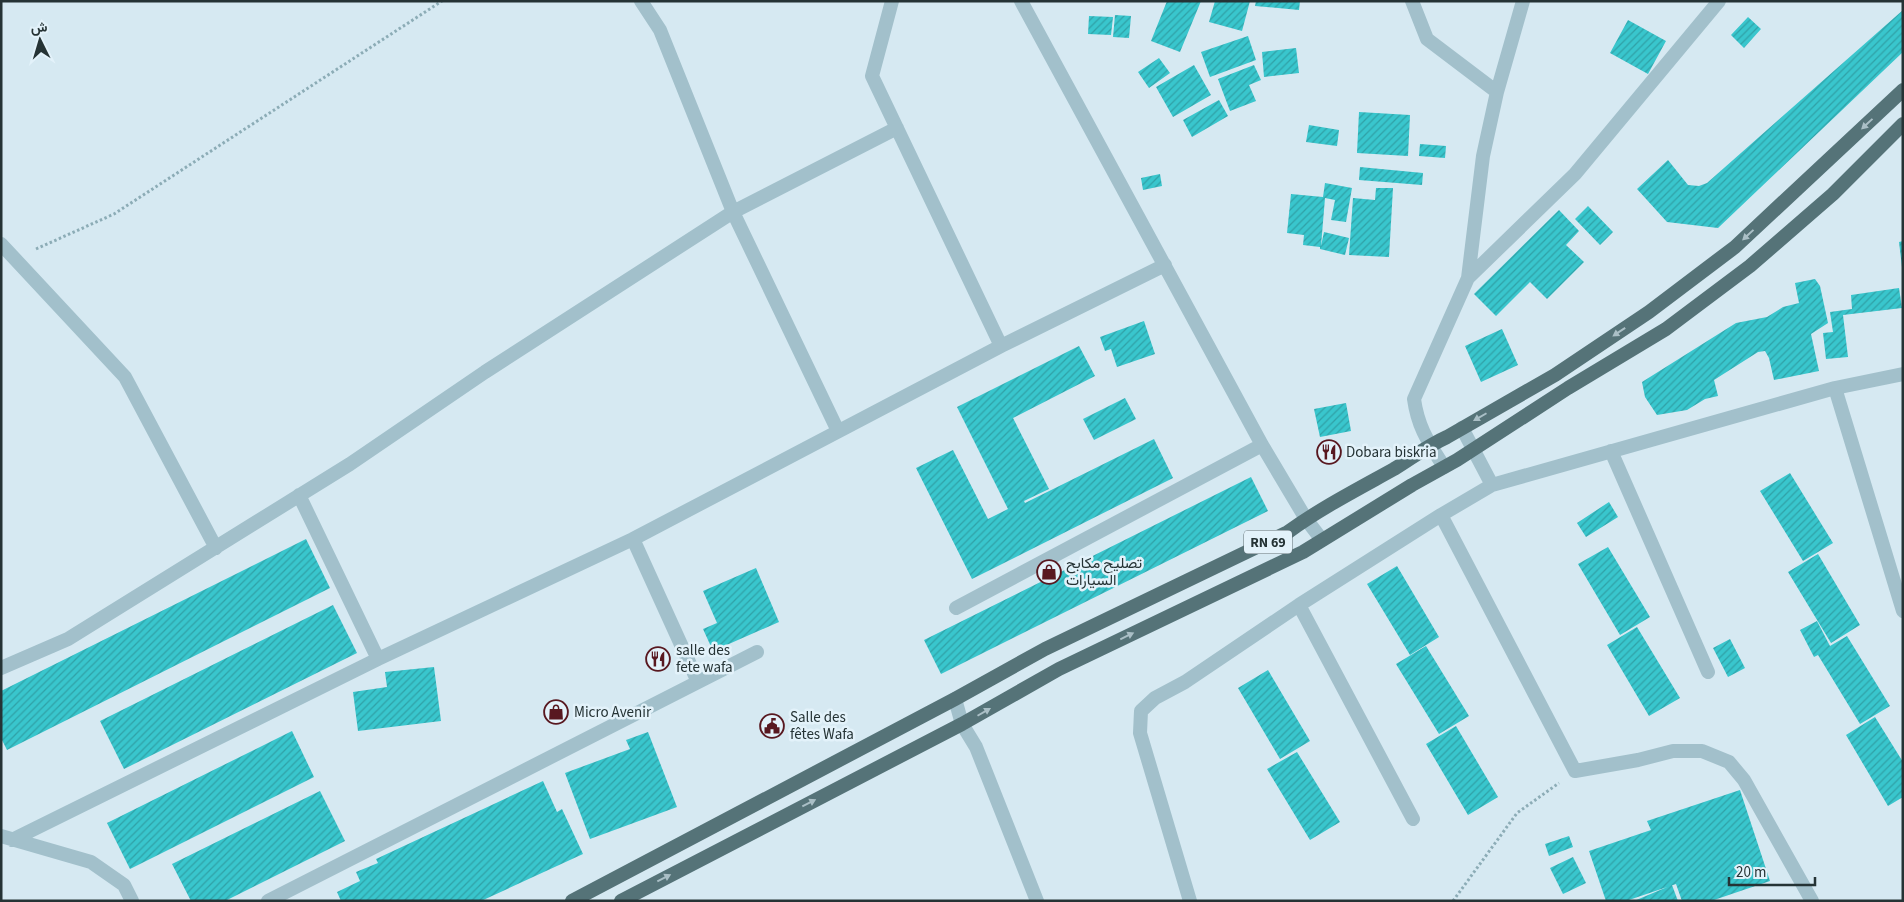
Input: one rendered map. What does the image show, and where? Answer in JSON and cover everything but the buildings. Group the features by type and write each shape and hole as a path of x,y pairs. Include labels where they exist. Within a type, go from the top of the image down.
{"main road":[{"name":"RN 69","path":"572,901 955,699 1045,649 1288,532 1306,519 1398,466 1430,444 1462,428 1563,369 1649,312 1735,247 1903,90"},
{"name":"RN 69","path":"621,901 962,724 1059,669 1303,552 1457,460 1568,388 1666,329 1712,295 1750,266 1832,194 1903,124"}],"street":[{"path":"641,1 660,30 733,212 838,431"},
{"path":"892,1 872,76 1001,346"},
{"path":"1021,1 1262,445 1306,519 1322,540"},
{"path":"1412,1 1428,39 1496,92"},
{"path":"1444,467 1423,434 1417,418 1414,399 1468,278 1483,156 1496,92 1522,1"},
{"path":"1468,278 1575,174 1719,1"},
{"path":"1,668 68,639 216,548 350,464 486,372 733,212 897,128"},
{"path":"1,244 125,377 216,548"},
{"path":"7,838 633,540 1001,346 1165,265"},
{"path":"1190,901 1140,733 1141,711 1155,698 1186,682 1299,605 1492,485 1835,388 1903,374"},
{"path":"1835,388 1903,611"},
{"path":"1462,428 1492,485"},
{"path":"956,608 1262,445"},
{"path":"1611,451 1708,672"},
{"path":"300,495 378,660"},
{"path":"1441,515 1575,771 1638,760 1673,751 1702,751 1729,762 1744,780 1812,901"},
{"path":"633,540 698,682"},
{"path":"1299,605 1413,819"},
{"path":"268,901 756,652"},
{"path":"955,699 962,724 976,747 1037,901"},
{"path":"7,838 91,862 124,885 132,901"}],"path":[{"path":"15,258 114,214 442,1"},
{"path":"1453,901 1517,813 1575,771"}],"place":[{"name":"Dobara biskria","path":"1329,452"},
{"name":"تصليح مكابح السيارات","path":"1049,572"},
{"name":"salle des fete wafa","path":"658,659"},
{"name":"Micro Avenir","path":"556,712"},
{"name":"Salle des fêtes Wafa","path":"772,726"}]}
